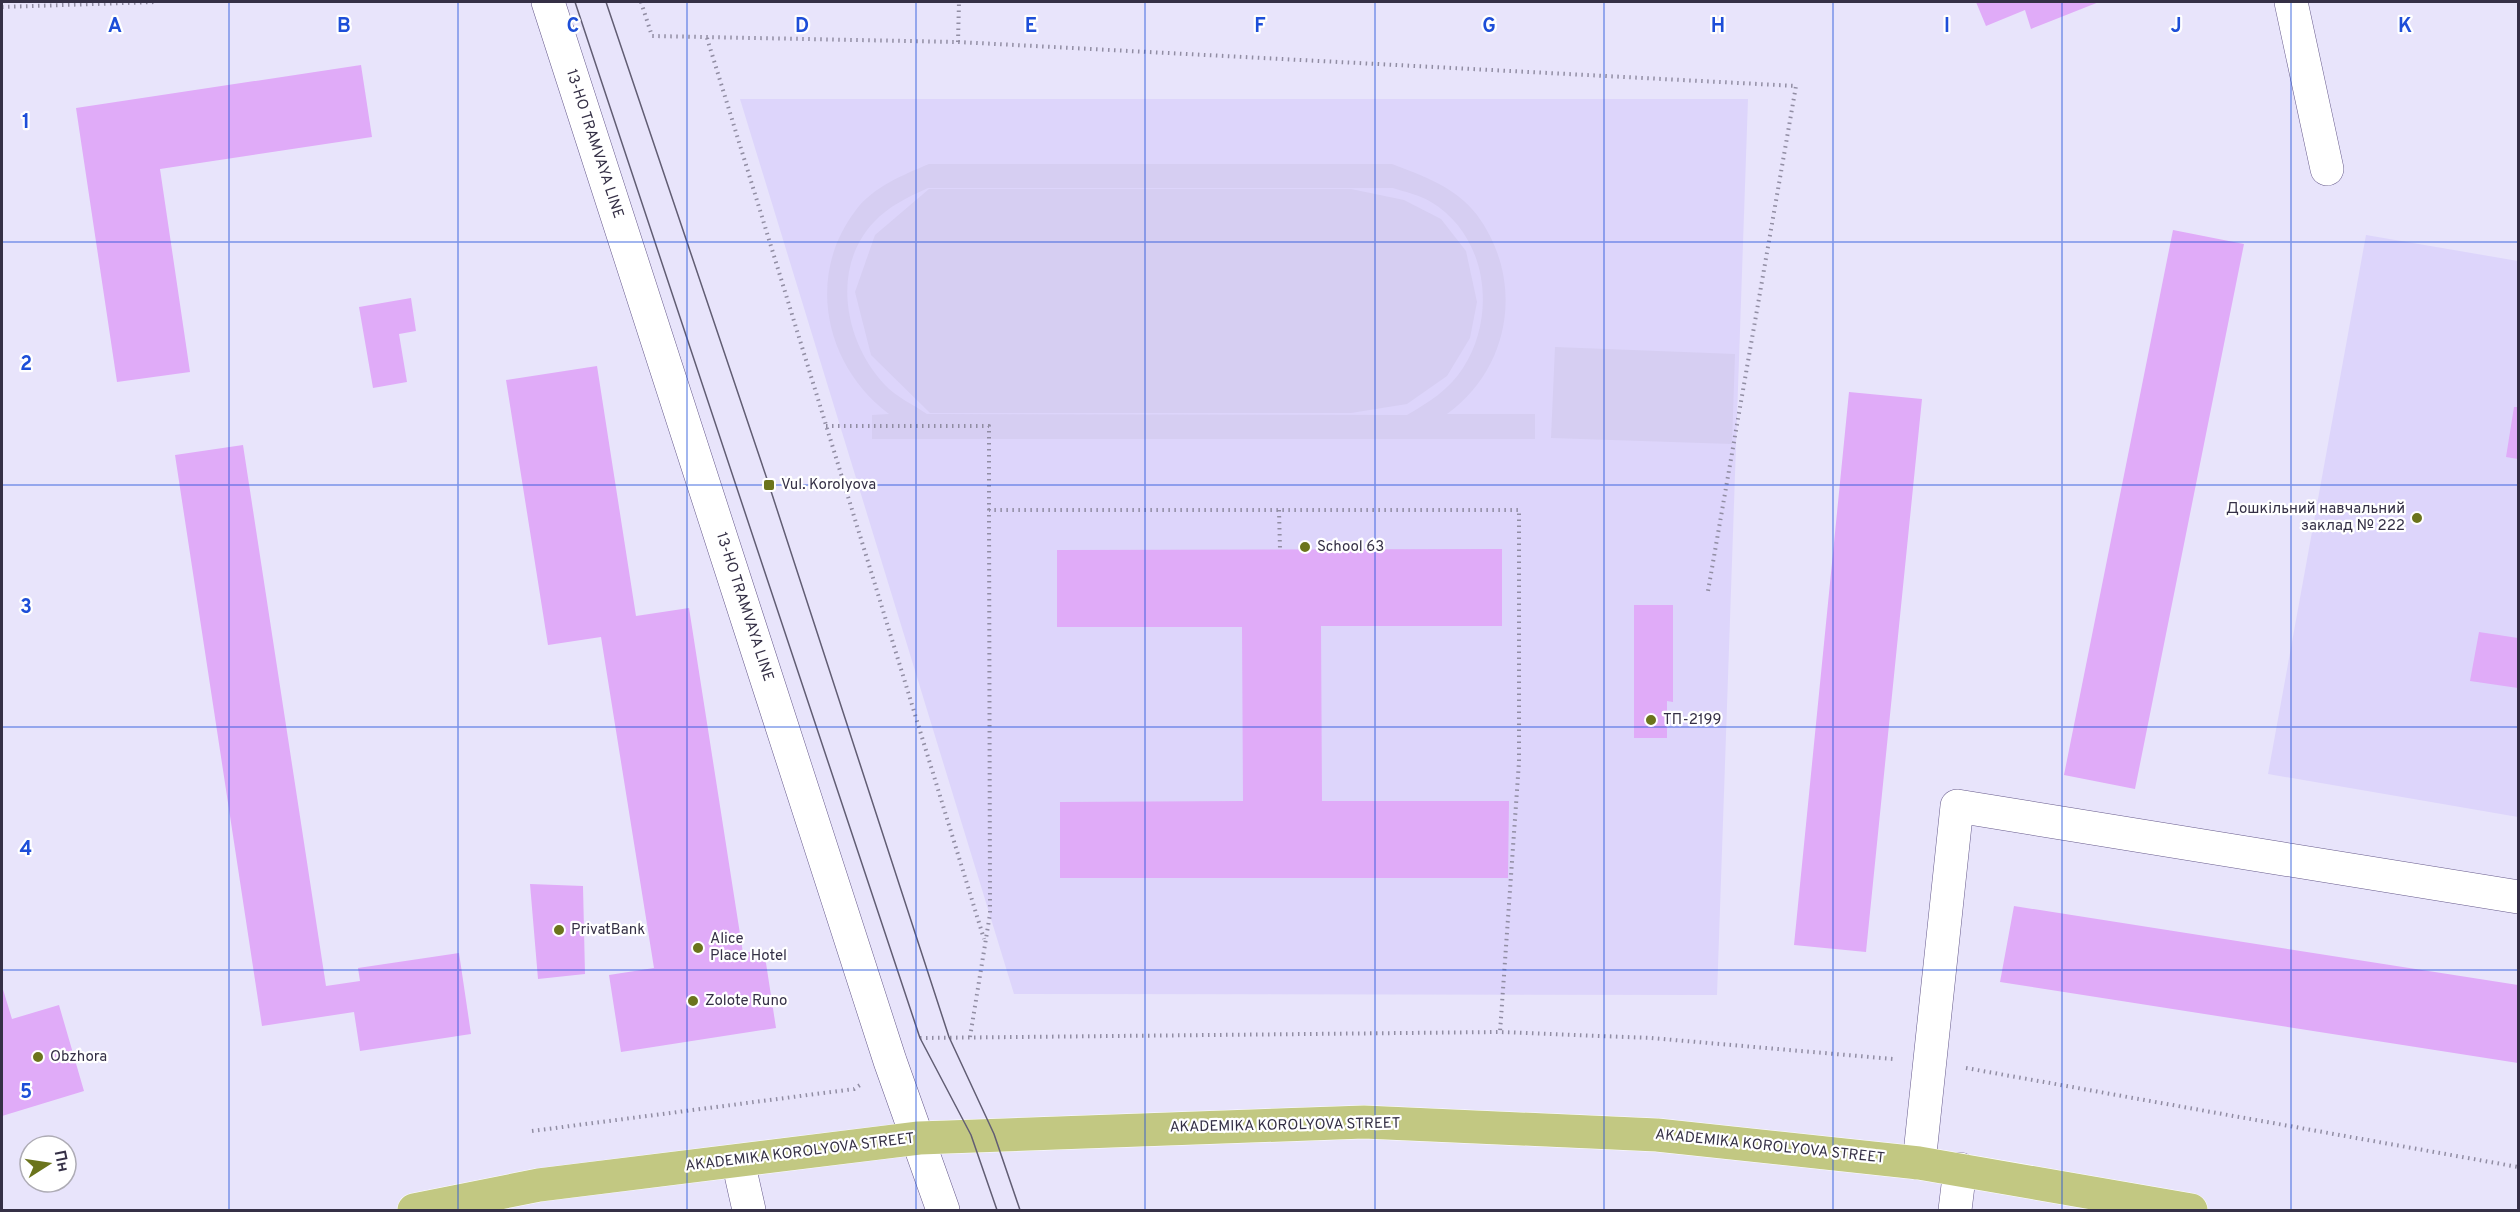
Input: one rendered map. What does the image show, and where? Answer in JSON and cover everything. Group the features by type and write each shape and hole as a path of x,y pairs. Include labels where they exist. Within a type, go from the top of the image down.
{"main road":[{"name":"AKADEMIKA KOROLYOVA STREET","path":"414,1210 539,1185 919,1138 1364,1122 1657,1135 1919,1162 2191,1210"}],"street":[{"name":"13-HO TRAMVAYA LINE","path":"548,2 890,1061 943,1210"},
{"path":"2291,2 2327,169"},
{"path":"1919,1162 1957,806 2518,897"},
{"path":"738,1161 749,1210"},
{"path":"1955,1210 1960,1169"}],"path":[{"path":"2,7 156,2"},
{"path":"641,2 652,36 958,42 1796,86 1708,591"},
{"path":"958,42 959,2"},
{"path":"707,38 984,940"},
{"path":"826,426 989,426 990,914 970,1037 1500,1032 1651,1038 1929,1062 2518,1167"},
{"path":"989,510 1519,510 1519,762 1500,1032"},
{"path":"1279,510 1280,549"},
{"path":"532,1131 854,1089"}],"shaded area":[{"name":"School 63","path":"740,99 1748,99 1717,995 1014,994"},
{"path":"929,164 1392,164 1427,178 1459,197 1477,215 1492,240 1502,267 1505,294 1504,322 1497,348 1485,373 1469,395 1447,414 1535,414 1535,439 872,439 872,415 889,414 867,394 850,371 837,346 829,319 827,291 831,263 840,236 863,202 889,182","holes":["928,188 1393,188 1431,202 1450,217 1465,235 1475,256 1481,278 1483,302 1474,347 1463,368 1445,389 1407,415 927,414 885,385 871,368 852,327 848,305 848,283 852,261 860,240 886,211"]},
{"path":"929,189 1351,189 1404,200 1441,219 1466,251 1477,302 1470,338 1447,376 1407,404 1351,413 930,413 871,355 855,292 875,235"},
{"name":"Дошкільний навчальний заклад № 222","path":"2366,235 2518,261 2518,817 2268,774"},
{"path":"1555,347 1735,354 1732,444 1551,438"}],"building":[{"path":"1976,2 2099,2 2031,29 2025,10 1986,26"},
{"path":"361,65 372,137 160,169 190,372 117,382 76,108"},
{"path":"2173,230 2244,244 2135,789 2064,775"},
{"path":"411,298 416,331 399,334 407,382 373,388 359,307"},
{"path":"597,366 636,616 689,608 743,953 764,950 776,1028 621,1052 609,975 654,968 601,637 548,645 506,380"},
{"path":"1849,392 1922,399 1866,952 1794,945"},
{"path":"2514,407 2518,407 2518,459 2506,457"},
{"path":"243,445 326,986 360,981 358,968 459,953 471,1034 360,1051 354,1012 262,1026 175,455"},
{"path":"1502,549 1502,626 1321,626 1322,801 1509,801 1508,878 1060,878 1060,802 1243,801 1242,627 1057,627 1057,550"},
{"path":"1634,605 1673,605 1673,702 1667,701 1667,738 1634,738"},
{"path":"2479,632 2518,638 2518,688 2470,681"},
{"name":"PrivatBank","path":"530,884 583,886 585,974 538,979"},
{"path":"2014,906 2518,985 2518,1063 2000,982"},
{"name":"Obzhora","path":"2,986 12,1019 59,1005 84,1091 2,1116"}],"tram line":[{"path":"575,2 920,1038 971,1135 997,1210"},
{"path":"606,2 769,485 949,1037 994,1134 1020,1210"}],"place":[{"name":"Vul. Korolyova","path":"769,485"},
{"name":"Дошкільний навчальний заклад № 222","path":"2417,518"},
{"name":"School 63","path":"1305,547"},
{"name":"ТП-2199","path":"1651,720"},
{"name":"PrivatBank","path":"559,930"},
{"name":"Alice Place Hotel","path":"698,948"},
{"name":"Zolote Runo","path":"693,1001"},
{"name":"Obzhora","path":"38,1057"}]}
